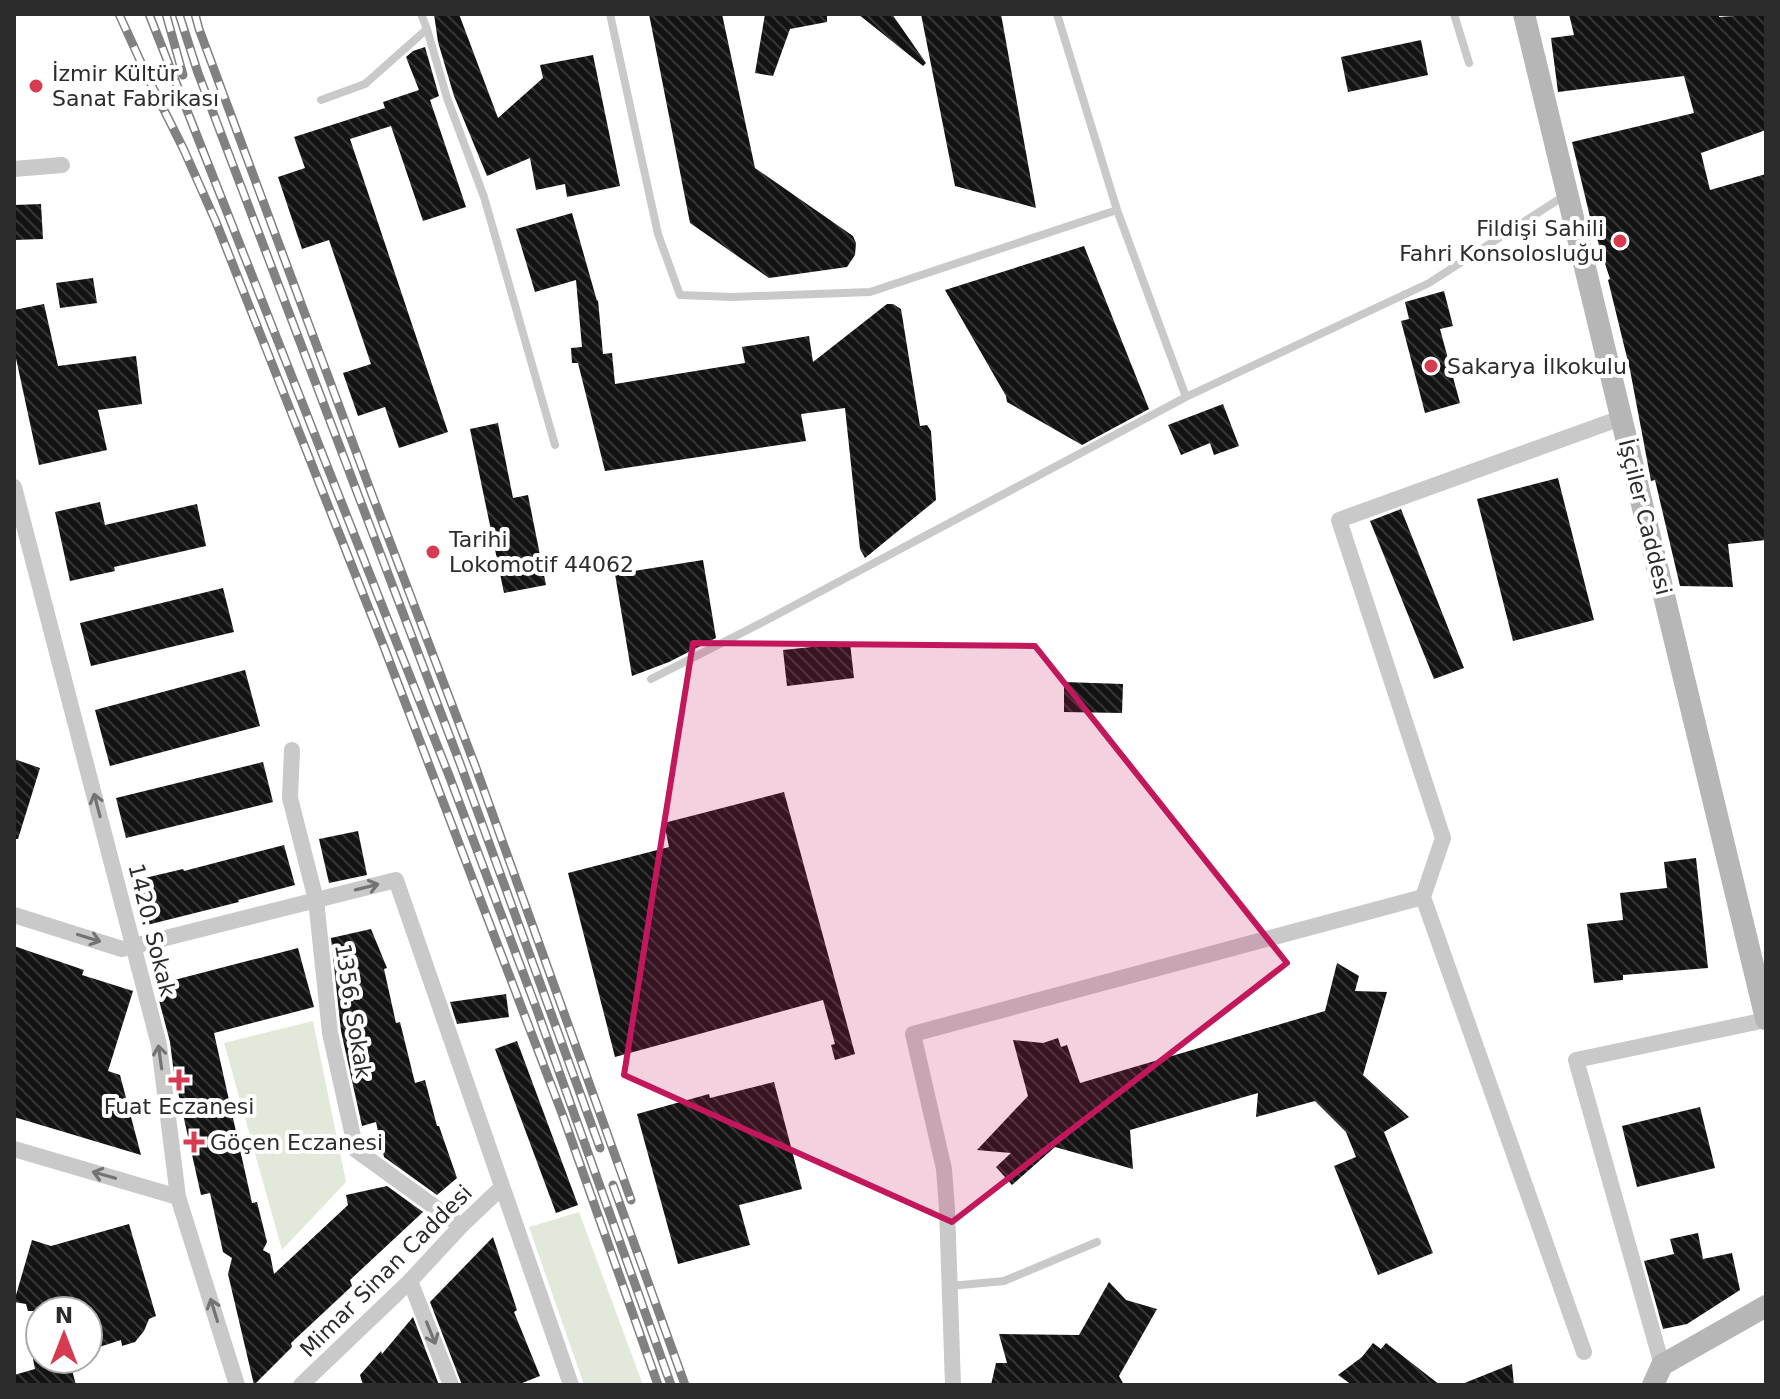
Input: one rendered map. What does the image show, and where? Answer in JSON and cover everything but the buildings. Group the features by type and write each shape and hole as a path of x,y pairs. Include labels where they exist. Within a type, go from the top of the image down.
{"street":[{"name":"İşçiler Caddesi","path":"1524,14 1766,1020"},
{"path":"14,169 62,165"},
{"path":"1584,1352 1423,897 1443,838 1339,520 1621,418"},
{"name":"1420. Sokak","path":"15,494 159,1045 178,1197 237,1385"},
{"name":"1356. Sokak","path":"292,750 290,798 316,900 330,1033 356,1150 461,1226"},
{"path":"14,915 122,949 396,880 571,1385"},
{"path":"953,1385 944,1169 913,1034 1423,897"},
{"path":"1766,1020 1576,1060 1658,1375 1766,1306"},
{"path":"14,1149 178,1197"},
{"name":"Mimar Sinan Caddesi","path":"301,1385 501,1188"},
{"path":"410,1281 451,1385"}],"lane":[{"path":"421,14 447,98 484,197 555,445"},
{"path":"610,14 658,234 680,295 732,297 870,292 1117,210"},
{"path":"1057,14 1117,210 1186,397"},
{"path":"1454,14 1469,63"},
{"path":"321,100 365,84 427,29"},
{"path":"651,679 1186,397 1429,283 1567,193"},
{"path":"950,1286 1004,1281 1097,1242"}],"highlighted area":[{"path":"693,643 1035,646 1287,963 952,1222 624,1075"}],"green space":[{"path":"313,1021 346,1182 282,1250 224,1043"},
{"path":"579,1212 643,1385 584,1385 529,1227"}],"railway":[{"path":"119,14 216,222 384,647 563,1116 658,1385"},
{"path":"149,14 450,778 671,1385"},
{"path":"166,14 183,75"},
{"path":"179,14 198,73 461,766 600,1148"},
{"path":"195,14 476,768 631,1200"},
{"path":"613,1185 685,1385"}],"place":[{"name":"İzmir Kültür Sanat Fabrikası","path":"36,86"},
{"name":"Fildişi Sahili Fahri Konsolosluğu","path":"1620,241"},
{"name":"Sakarya İlkokulu","path":"1431,366"},
{"name":"Tarihi Lokomotif 44062","path":"433,552"},
{"name":"Fuat Eczanesi","path":"179,1080"},
{"name":"Göçen Eczanesi","path":"194,1142"}]}
